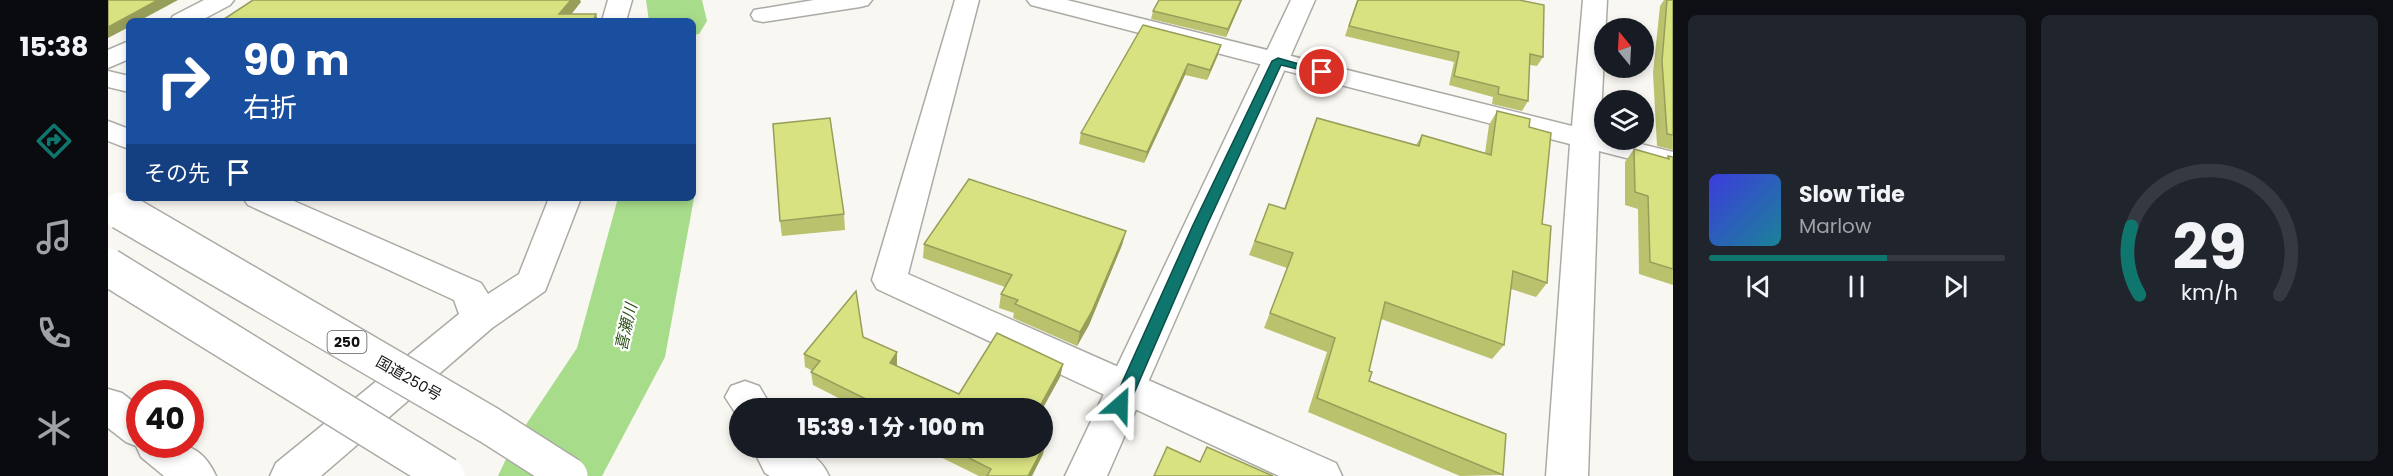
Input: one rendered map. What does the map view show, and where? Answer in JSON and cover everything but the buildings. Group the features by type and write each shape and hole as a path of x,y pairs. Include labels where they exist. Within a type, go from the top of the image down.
{"main road":[{"path":"188,18 222,0"},
{"path":"615,18 620,0"},
{"path":"763,15 860,0"},
{"path":"967,0 889,280 1321,476"},
{"path":"1039,0 1673,161"},
{"path":"1086,476 1129,387 1200,225 1278,61 1303,0"},
{"path":"1567,476 1585,139 1595,0"},
{"path":"108,60 126,51"},
{"path":"108,79 126,83"},
{"path":"108,130 126,139"},
{"path":"267,201 469,292 479,318"},
{"path":"291,476 479,318 533,282 565,201"},
{"name":"国道250号","path":"122,211 489,425 569,476"},
{"path":"108,267 446,476"},
{"path":"171,458 195,476"},
{"path":"779,458 808,476"}],"waterway":[{"name":"喜瀬川","path":"674,0 677,18"},
{"name":"喜瀬川","path":"549,476 620,357 655,201"}],"route":[{"path":"1120,405 1200,225 1278,61 1322,72"}]}
